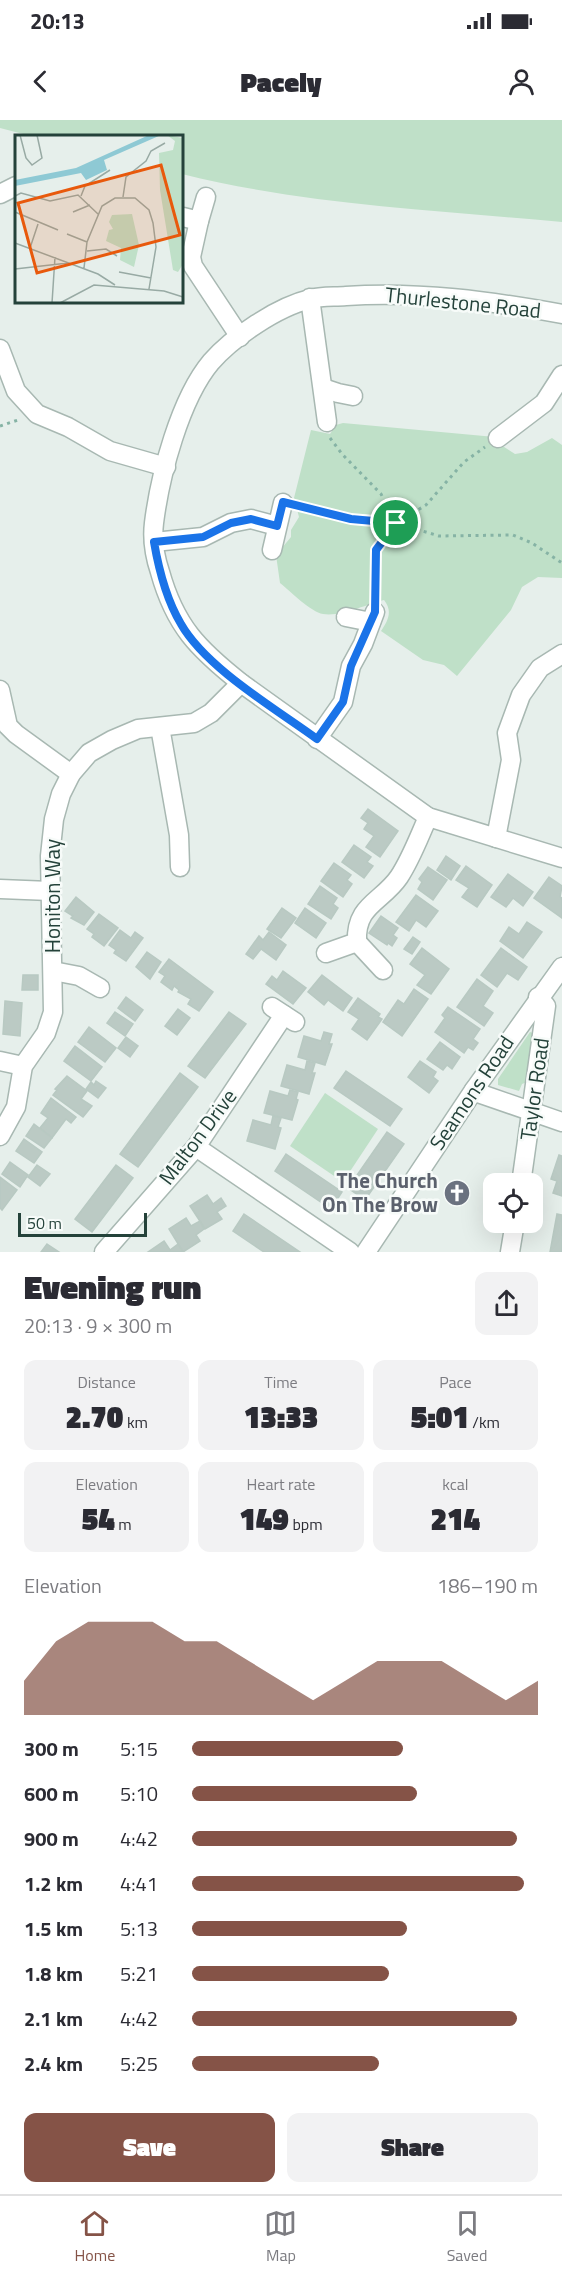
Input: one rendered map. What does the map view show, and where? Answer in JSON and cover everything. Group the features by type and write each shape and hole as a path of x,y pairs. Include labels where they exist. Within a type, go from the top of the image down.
{"street":[{"path":"0,194 15,186"},
{"path":"206,197 191,219 193,266 240,337"},
{"name":"Thurlestone Road","path":"562,314 521,306 419,295 368,294 310,298 278,311 240,337 210,363 191,393 166,467 154,524 154,542 159,570 181,624 211,659 317,739 428,817 562,858"},
{"path":"310,298 327,422"},
{"path":"0,349 16,391 37,414 68,427 110,451 166,467"},
{"path":"498,438 544,403 562,375"},
{"path":"323,388 353,396"},
{"path":"273,550 283,502"},
{"path":"154,542 203,537 231,523 251,519 277,526"},
{"path":"317,739 343,702 351,666 373,617 346,616"},
{"path":"496,838 511,759 507,733 521,694 540,668 562,654"},
{"name":"Honiton Way","path":"0,1136 16,1107 23,1066 46,1033 53,1012 50,856 54,819 61,794 71,774 89,753 138,729 194,723 211,713 241,683"},
{"path":"0,690 8,726 71,774"},
{"path":"160,727 179,835 180,867"},
{"path":"383,970 357,942 360,920 371,904 397,880 428,817"},
{"path":"0,889 50,891"},
{"path":"326,953 357,942"},
{"name":"Seamons Road","path":"366,1252 474,1090 538,997 562,967"},
{"path":"53,971 79,976 100,988"},
{"name":"Taylor Road","path":"523,1173 546,1006 538,997"},
{"name":"Malton Drive","path":"104,1252 196,1147 284,1014"},
{"path":"0,1061 23,1066"},
{"path":"474,1090 481,1095 562,1122"},
{"path":"196,1147 350,1252"},
{"path":"510,1252 513,1233"}],"path":[{"path":"327,422 330,440 381,494 396,523"},
{"path":"373,617 376,550 396,523 426,505 464,462 498,438"},
{"path":"283,502 351,519 396,523 439,536 513,535 532,543 562,562"}],"green space":[{"path":"0,120 562,120 562,222 323,200 183,174 183,135 27,135 0,128"},
{"path":"343,423 495,437 501,445 515,454 527,452 552,438 562,445 562,578 538,577 522,587 511,610 457,676 444,665 423,660 381,631 388,616 387,604 384,600 346,612 323,614 307,606 280,583 276,555 291,537 291,530 299,517 294,498 311,430 330,434 336,425"},
{"path":"530,1032 533,1033 527,1082 522,1084 519,1091 498,1085 498,1079"},
{"path":"325,1093 378,1129 343,1182 290,1146"}],"building":[{"path":"368,809 398,831 380,857 366,847 374,836 364,829 368,823 361,818"},
{"path":"354,845 371,857 367,862 373,866 364,878 342,862"},
{"path":"446,856 460,866 451,880 437,870"},
{"path":"334,863 351,875 347,880 352,884 343,897 321,881"},
{"path":"466,866 492,885 477,907 462,897 469,888 456,880"},
{"path":"428,867 447,880 433,900 418,889 422,882 419,879"},
{"path":"508,874 533,892 523,906 513,898 506,907 491,897"},
{"path":"549,877 562,886 560,897 562,898 562,918 534,898"},
{"path":"320,886 337,898 333,904 338,908 331,919 308,904"},
{"path":"416,895 438,911 426,927 416,920 409,931 396,922"},
{"path":"76,897 94,912 84,925 71,918 73,916 65,911"},
{"path":"282,908 296,918 281,938 267,929"},
{"path":"305,908 326,923 316,938 295,923"},
{"path":"99,914 118,928 104,946 92,937 94,934 87,929"},
{"path":"381,916 398,928 393,935 397,938 392,946 369,933"},
{"path":"527,922 542,932 523,958 500,941 509,927 519,934"},
{"path":"120,930 131,938 135,932 143,938 126,961 114,953 116,950 109,945"},
{"path":"269,932 286,945 276,960 261,949 253,959 246,954 259,936 263,940"},
{"path":"413,937 420,942 412,954 404,949"},
{"path":"422,948 449,969 431,994 417,985 425,975 410,964"},
{"path":"501,948 527,967 518,980 507,973 497,987 481,975"},
{"path":"147,952 161,962 150,979 136,967"},
{"path":"169,959 213,992 199,1011 188,1004 191,999 178,992 179,990 174,986 172,990 161,982 165,976 159,972"},
{"path":"283,971 306,988 293,1004 266,984 272,976 277,980"},
{"path":"23,975 38,975 38,990 22,990"},
{"path":"322,975 352,998 343,1011 328,1000 324,1005 308,992"},
{"path":"477,979 493,991 483,1006 493,1013 484,1026 457,1007"},
{"path":"414,989 428,999 402,1036 383,1022 398,1000 404,1004"},
{"path":"126,997 143,1010 135,1021 118,1008"},
{"path":"358,998 380,1014 378,1017 382,1019 367,1040 352,1029 359,1019 348,1012"},
{"path":"5,1001 22,1003 20,1036 3,1034"},
{"path":"448,1007 480,1029 473,1039 478,1043 473,1050 468,1047 464,1053 435,1032 445,1018 442,1015"},
{"path":"178,1009 190,1018 177,1035 165,1026"},
{"path":"115,1012 133,1024 125,1036 107,1023"},
{"path":"229,1012 246,1024 205,1078 188,1066"},
{"path":"89,1027 116,1048 105,1062 78,1042"},
{"path":"324,1032 332,1034 329,1044 332,1044 325,1065 298,1057 304,1036 321,1041"},
{"path":"126,1037 138,1046 130,1057 118,1048"},
{"path":"440,1042 460,1057 452,1069 447,1065 443,1070 427,1059"},
{"path":"75,1046 102,1067 91,1081 64,1061"},
{"path":"307,1061 315,1063 312,1073 315,1073 309,1094 281,1086 287,1065 305,1070"},
{"path":"420,1061 436,1072 433,1077 438,1081 429,1093 408,1077"},
{"path":"346,1071 402,1109 390,1126 334,1088"},
{"path":"180,1073 198,1087 138,1167 120,1154"},
{"path":"67,1076 87,1091 81,1099 92,1106 83,1117 53,1095 57,1090 55,1089"},
{"path":"96,1081 106,1088 98,1098 86,1089 91,1082 94,1085"},
{"path":"290,1090 298,1092 292,1120 264,1113 270,1091 288,1096"},
{"path":"51,1098 76,1117 71,1123 66,1119 52,1138 40,1128 48,1118 41,1113"},
{"path":"273,1116 281,1118 278,1127 281,1128 275,1149 247,1141 253,1120 271,1125"},
{"path":"34,1124 52,1138 44,1148 26,1136"},
{"path":"387,1132 404,1144 365,1200 348,1188"},
{"path":"24,1139 42,1152 34,1163 16,1151"},
{"path":"286,1154 342,1192 331,1209 275,1171"},
{"path":"559,1155 562,1156 562,1196 553,1193 557,1181 551,1179"},
{"path":"10,1162 28,1175 20,1187 2,1174"},
{"path":"37,1165 50,1174 40,1186 28,1177"},
{"path":"116,1165 133,1178 92,1232 75,1219"},
{"path":"0,1177 17,1190 2,1210 0,1208"},
{"path":"207,1195 213,1204 221,1198 226,1206 217,1212 222,1219 205,1229 190,1206"},
{"path":"244,1214 300,1252 264,1252 233,1231"},
{"path":"557,1214 562,1215 562,1252 550,1252"},
{"path":"186,1218 191,1226 200,1221 204,1229 196,1235 200,1241 183,1252 169,1229"},
{"path":"164,1241 170,1250 178,1244 183,1252 148,1252"},
{"path":"47,1244 59,1252 41,1252"}],"place":[{"name":"The Church On The Brow","path":"457,1193"}],"route":[{"path":"283,502 351,519 396,523 376,550 375,612 363,644 351,666 347,678 346,694 343,702 317,739 211,659 189,635 181,624 165,588 154,542 203,537 231,523 251,519 277,526 283,502"}]}
